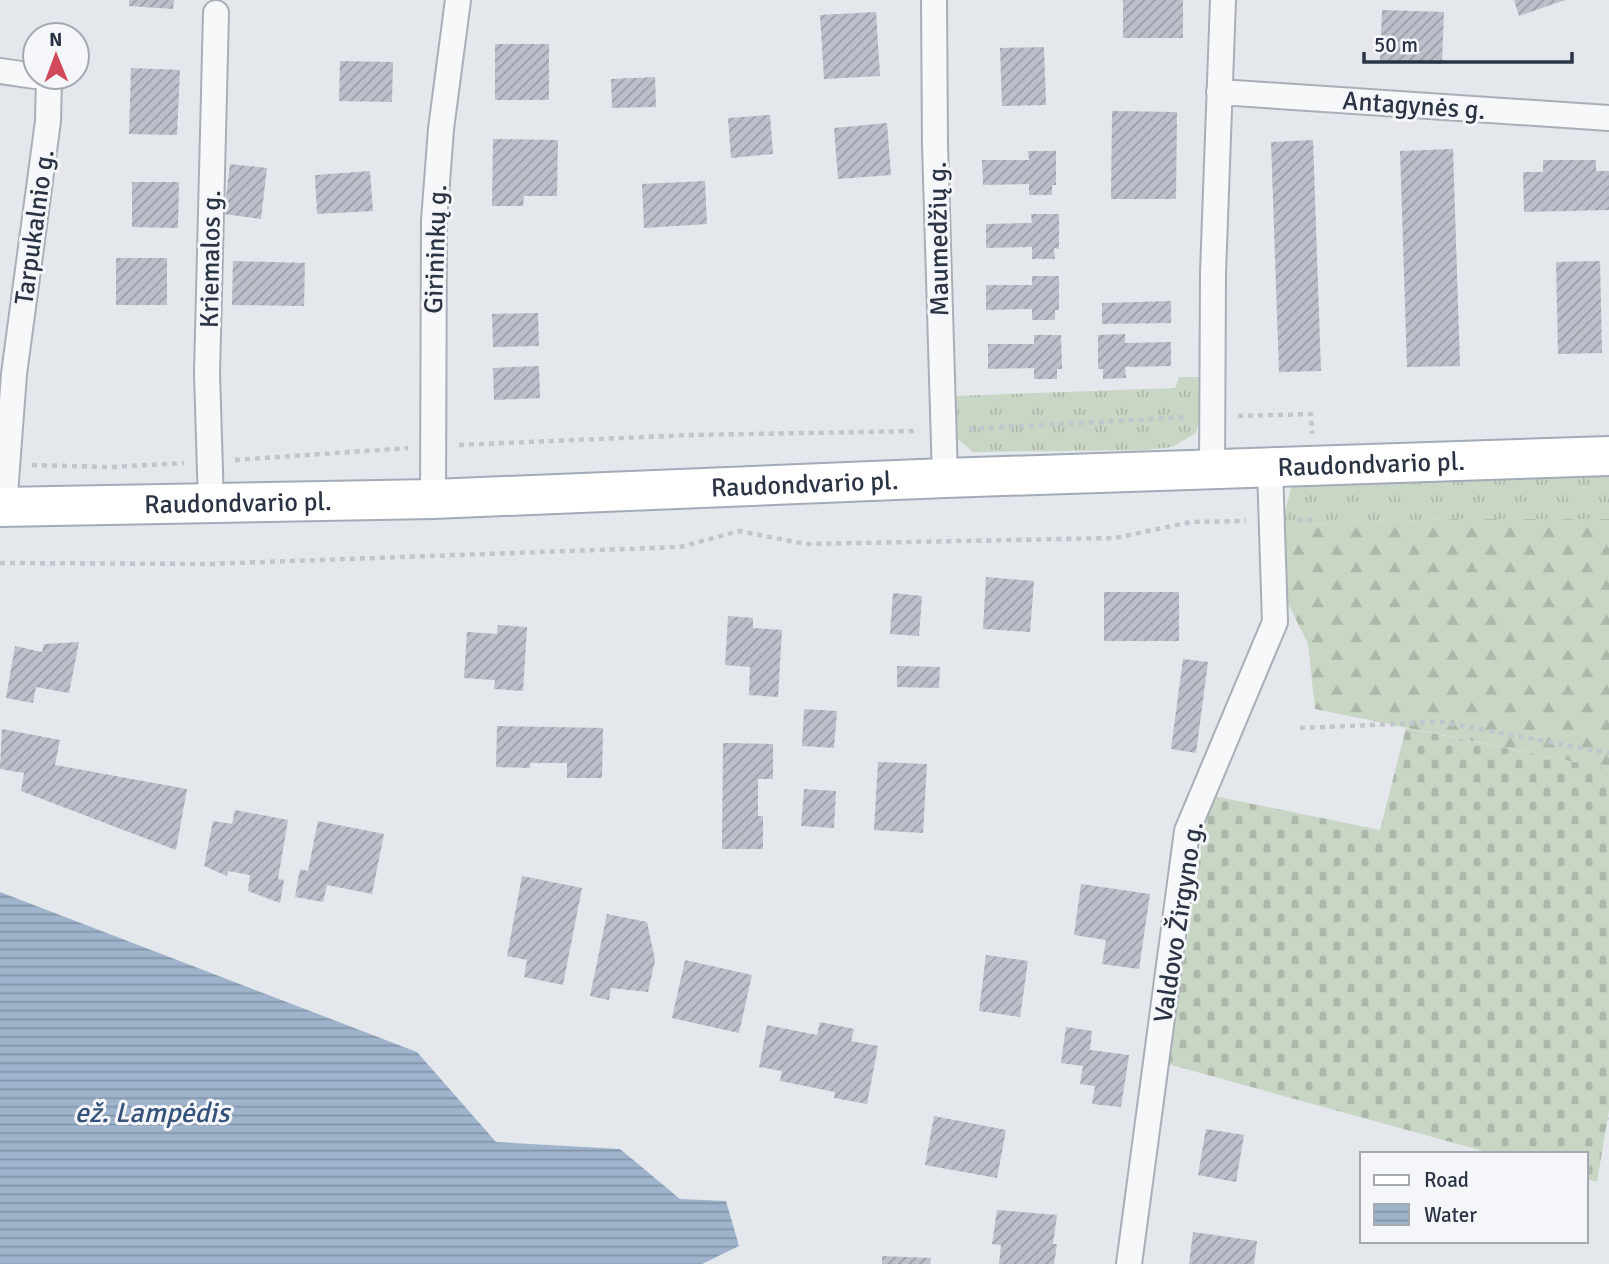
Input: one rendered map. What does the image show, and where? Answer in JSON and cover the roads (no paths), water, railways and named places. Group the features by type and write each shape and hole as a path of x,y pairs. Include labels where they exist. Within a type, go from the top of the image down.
{"main road":[{"name":"Raudondvario pl.","path":"2,507 433,499 945,478 1609,456"}],"street":[{"name":"Girininkų g.","path":"433,499 434,221 441,129 458,0"},
{"name":"Maumedžių g.","path":"934,0 945,478"},
{"path":"1212,471 1223,0"},
{"name":"Kriemalos g.","path":"211,505 207,373 216,13"},
{"path":"0,71 21,74"},
{"name":"Tarpukalnio g.","path":"2,507 14,374 48,121 49,91"},
{"name":"Antagynės g.","path":"1219,92 1609,118"},
{"name":"Valdovo Žirgyno g.","path":"1129,1264 1187,831 1275,622 1270,468"}],"water":[{"name":"ež. Lampėdis","path":"0,892 417,1052 496,1142 620,1149 680,1199 726,1201 739,1246 702,1264 0,1264"}]}
